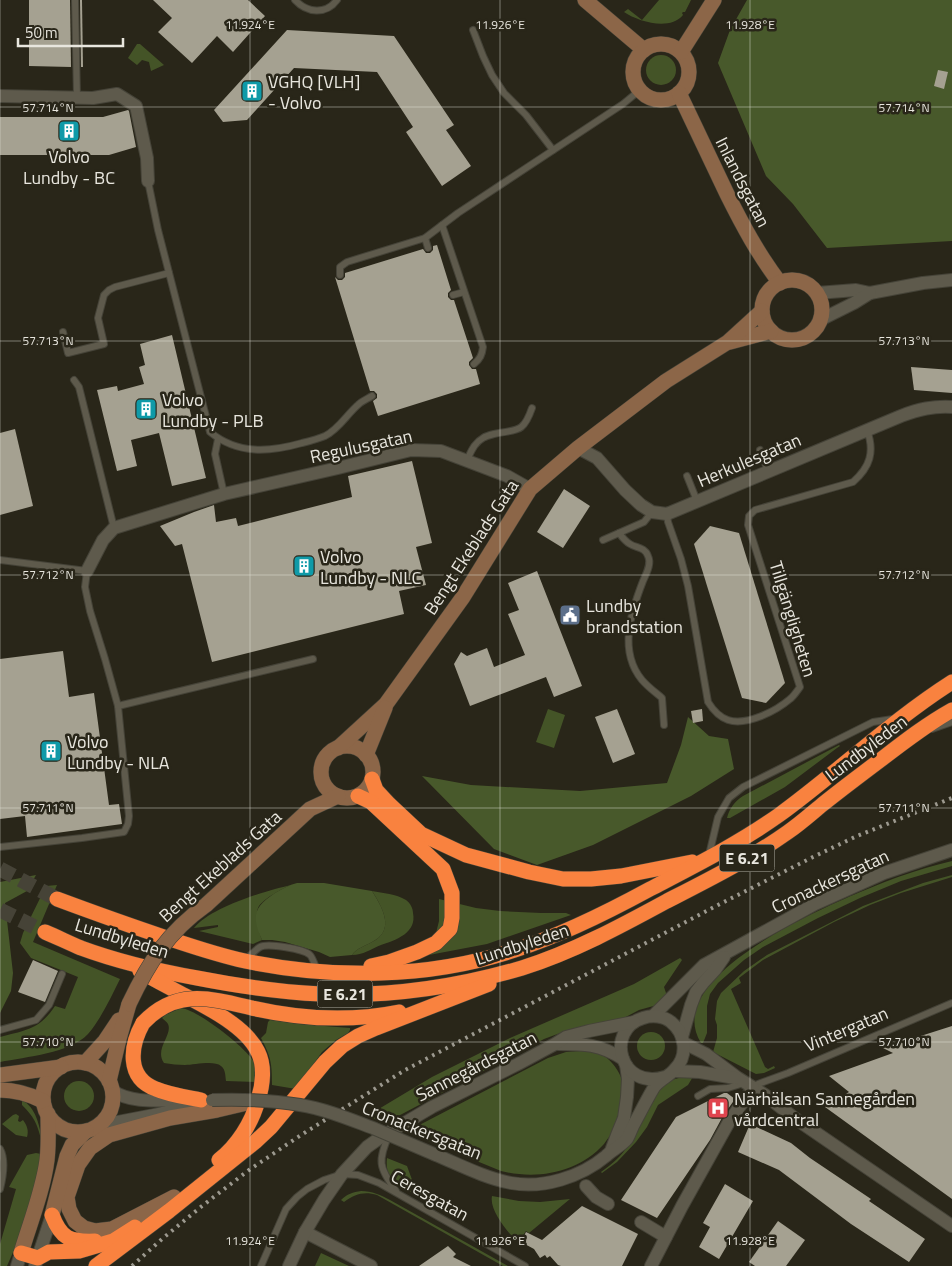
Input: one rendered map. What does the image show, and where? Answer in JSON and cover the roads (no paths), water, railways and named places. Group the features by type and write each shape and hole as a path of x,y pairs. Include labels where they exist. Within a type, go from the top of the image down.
{"highway":[{"name":"Lundbyleden","path":"57,899 111,920 196,948 282,967 343,973 379,973 412,971 482,959 514,950 577,926 621,905 751,833 779,815 902,718 952,682"},
{"name":"Lundbyleden","path":"45,932 80,948 121,961 166,972 274,991 321,994 369,994 453,985 524,967 563,953 635,919 715,877 789,831 914,734 952,710"},
{"path":"372,779 376,790 421,834 466,855 529,872 563,879 591,879 621,876 708,858"},
{"path":"343,973 389,962 436,943 450,929 452,918 452,893 443,869 371,802 358,796"},
{"path":"19,1260 38,1263 49,1252 79,1251 95,1247 113,1240 134,1228 226,1155 242,1134 255,1111 260,1095 262,1072 258,1052 251,1040 238,1028 212,1010 121,961"},
{"path":"96,1266 255,1142 271,1127 325,1062 342,1046 376,1028 492,984 524,967"},
{"path":"207,1100 157,1090 138,1076 133,1062 135,1038 150,1015 168,1004 186,999 210,999 299,1017 356,1018 384,1015 457,998"},
{"path":"52,1215 56,1225 69,1239 78,1242 113,1240"}],"street":[{"path":"585,0 644,50"},
{"path":"681,52 714,0"},
{"path":"654,44 666,44 681,52 687,62 689,73 686,84 679,93 668,99 656,99 647,96 640,90 634,78 633,69 638,56 644,50 654,44"},
{"name":"Inlandsgatan","path":"679,93 704,148 750,239 765,264 780,283"},
{"path":"0,96 93,98 117,94 136,106 147,158 148,181"},
{"path":"790,280 800,282 809,286 816,293 822,311 815,329 808,336 788,340 771,332 765,324 762,305 772,288 780,283 790,280"},
{"path":"820,320 870,293 923,283 952,280"},
{"path":"816,293 856,290 870,293"},
{"name":"Bengt Ekeblads Gata","path":"310,809 324,784 322,767 326,759 331,752 338,748 386,704 463,597 530,489 578,448 666,381 728,342 762,311"},
{"name":"Bengt Ekeblads Gata","path":"728,342 771,332"},
{"name":"Herkulesgatan","path":"667,514 920,409 937,406 952,407"},
{"path":"578,448 598,458 640,505 652,512 667,514"},
{"name":"Regulusgatan","path":"114,528 224,494 411,450 441,451 508,476 530,489"},
{"path":"86,571 103,540 114,528"},
{"name":"Bengt Ekeblads Gata","path":"366,755 386,704"},
{"path":"338,748 353,747 360,750 371,762 372,779 367,789 358,796"},
{"path":"324,784 338,796"},
{"name":"Bengt Ekeblads Gata","path":"85,1063 105,1041 129,1004 140,980 154,957 167,940 310,809 338,796 352,798 358,796"},
{"name":"Cronackersgatan","path":"634,1022 641,1018 652,1016 704,966 815,904 884,872 952,850"},
{"name":"Cronackersgatan","path":"111,1086 120,1096 134,1099 233,1099 301,1105 347,1118 436,1155 511,1183 539,1184 572,1177 596,1164 626,1139 654,1086 680,1064 683,1056 683,1040 690,1005 702,983 715,970 727,953"},
{"name":"Bengt Ekeblads Gata","path":"111,1086 119,1039 129,1004"},
{"path":"652,1016 663,1018 673,1023 683,1040 765,1095 793,1118 952,1226"},
{"path":"611,1151 624,1118 628,1097 628,1079 621,1049 622,1039 634,1022"},
{"name":"Sannegårdsgatan","path":"289,1266 305,1232 324,1200 342,1174 367,1147 390,1131 432,1107 556,1044 566,1037 634,1022"},
{"name":"Sannegårdsgatan","path":"556,1044 583,1044 602,1048 625,1062"},
{"path":"19,1260 43,1182 47,1162 49,1134 44,1089 52,1074 61,1067 72,1062 94,1065 101,1070 111,1086 113,1101 105,1120 72,1145 67,1156 38,1263"},
{"path":"625,1062 635,1074 646,1079 659,1078 670,1074 700,1072 745,1083"},
{"path":"0,1075 61,1067"},
{"path":"651,1266 730,1120 745,1083"},
{"path":"0,1090 30,1095 45,1107 56,1123 66,1130 79,1132 91,1129"},
{"name":"Cronackersgatan","path":"91,1129 207,1100"},
{"path":"174,1197 112,1229 95,1231 84,1228 75,1221 69,1210 67,1197 78,1165 90,1148 109,1136 170,1118 218,1110 256,1100"},
{"path":"586,1186 596,1197 608,1204"},
{"path":"641,1222 666,1237"},
{"path":"305,1232 371,1266"}],"lane":[{"path":"75,0 77,98"},
{"path":"295,0 301,7 317,11 329,8 337,0"},
{"path":"473,30 492,75 504,94 526,115 553,150"},
{"path":"340,275 340,267 347,262 425,238 458,213 623,104 640,90"},
{"path":"148,181 158,230 210,432 218,439 215,454 224,494"},
{"path":"442,225 483,347 483,353 474,364"},
{"path":"425,238 428,248"},
{"path":"63,332 68,353 104,344 98,318 104,295 115,287 169,273"},
{"path":"453,295 464,292"},
{"path":"74,380 79,387 114,528"},
{"name":"Regulusgatan","path":"218,439 236,447 253,450 292,446 324,436 336,428 360,403 372,396"},
{"path":"467,460 474,445 484,437 513,432 522,427 532,408"},
{"name":"Tillgängligheten","path":"667,514 688,586 708,702 714,710 728,720 745,721 765,714 790,698 800,687 748,525 749,516 754,510 853,482 866,468 870,458 871,441 867,430"},
{"path":"760,450 768,471"},
{"path":"687,476 697,501"},
{"path":"603,540 644,522 652,512"},
{"path":"619,533 630,544 643,549 648,554 650,563 634,604 628,644 632,665 642,680 662,698 664,725"},
{"path":"0,560 86,571 85,587 90,612 118,706 129,816 124,832 0,847"},
{"path":"118,706 313,659"},
{"path":"708,858 718,817 729,798 743,787 873,722 902,718"},
{"path":"914,734 952,722"},
{"path":"0,1030 36,1020 49,1005 62,974"},
{"name":"Vintergatan","path":"698,1096 710,1089 728,1088 745,1083 758,1084 952,1003"},
{"path":"390,1131 381,1161 383,1171 398,1194"},
{"path":"0,1149 3,1162 0,1187"},
{"name":"Ceresgatan","path":"342,1174 358,1175 379,1183 526,1266"},
{"name":"Sannegårdsgatan","path":"261,1266 286,1209 297,1197 314,1184 342,1174"}],"tunnel":[{"path":"0,869 57,899"},
{"path":"0,910 45,932"}],"railway":[{"path":"132,1266 202,1206 249,1170 405,1070 813,857 857,836 952,798"}],"place":[{"name":"VGHQ [VLH] - Volvo","path":"252,91"},
{"name":"Volvo Lundby - BC","path":"69,131"},
{"name":"Volvo Lundby - PLB","path":"146,409"},
{"name":"Volvo Lundby - NLC","path":"304,566"},
{"name":"Lundby brandstation","path":"570,615"},
{"name":"Volvo Lundby - NLA","path":"51,751"},
{"name":"Närhälsan Sannegården vårdcentral","path":"718,1108"}]}
